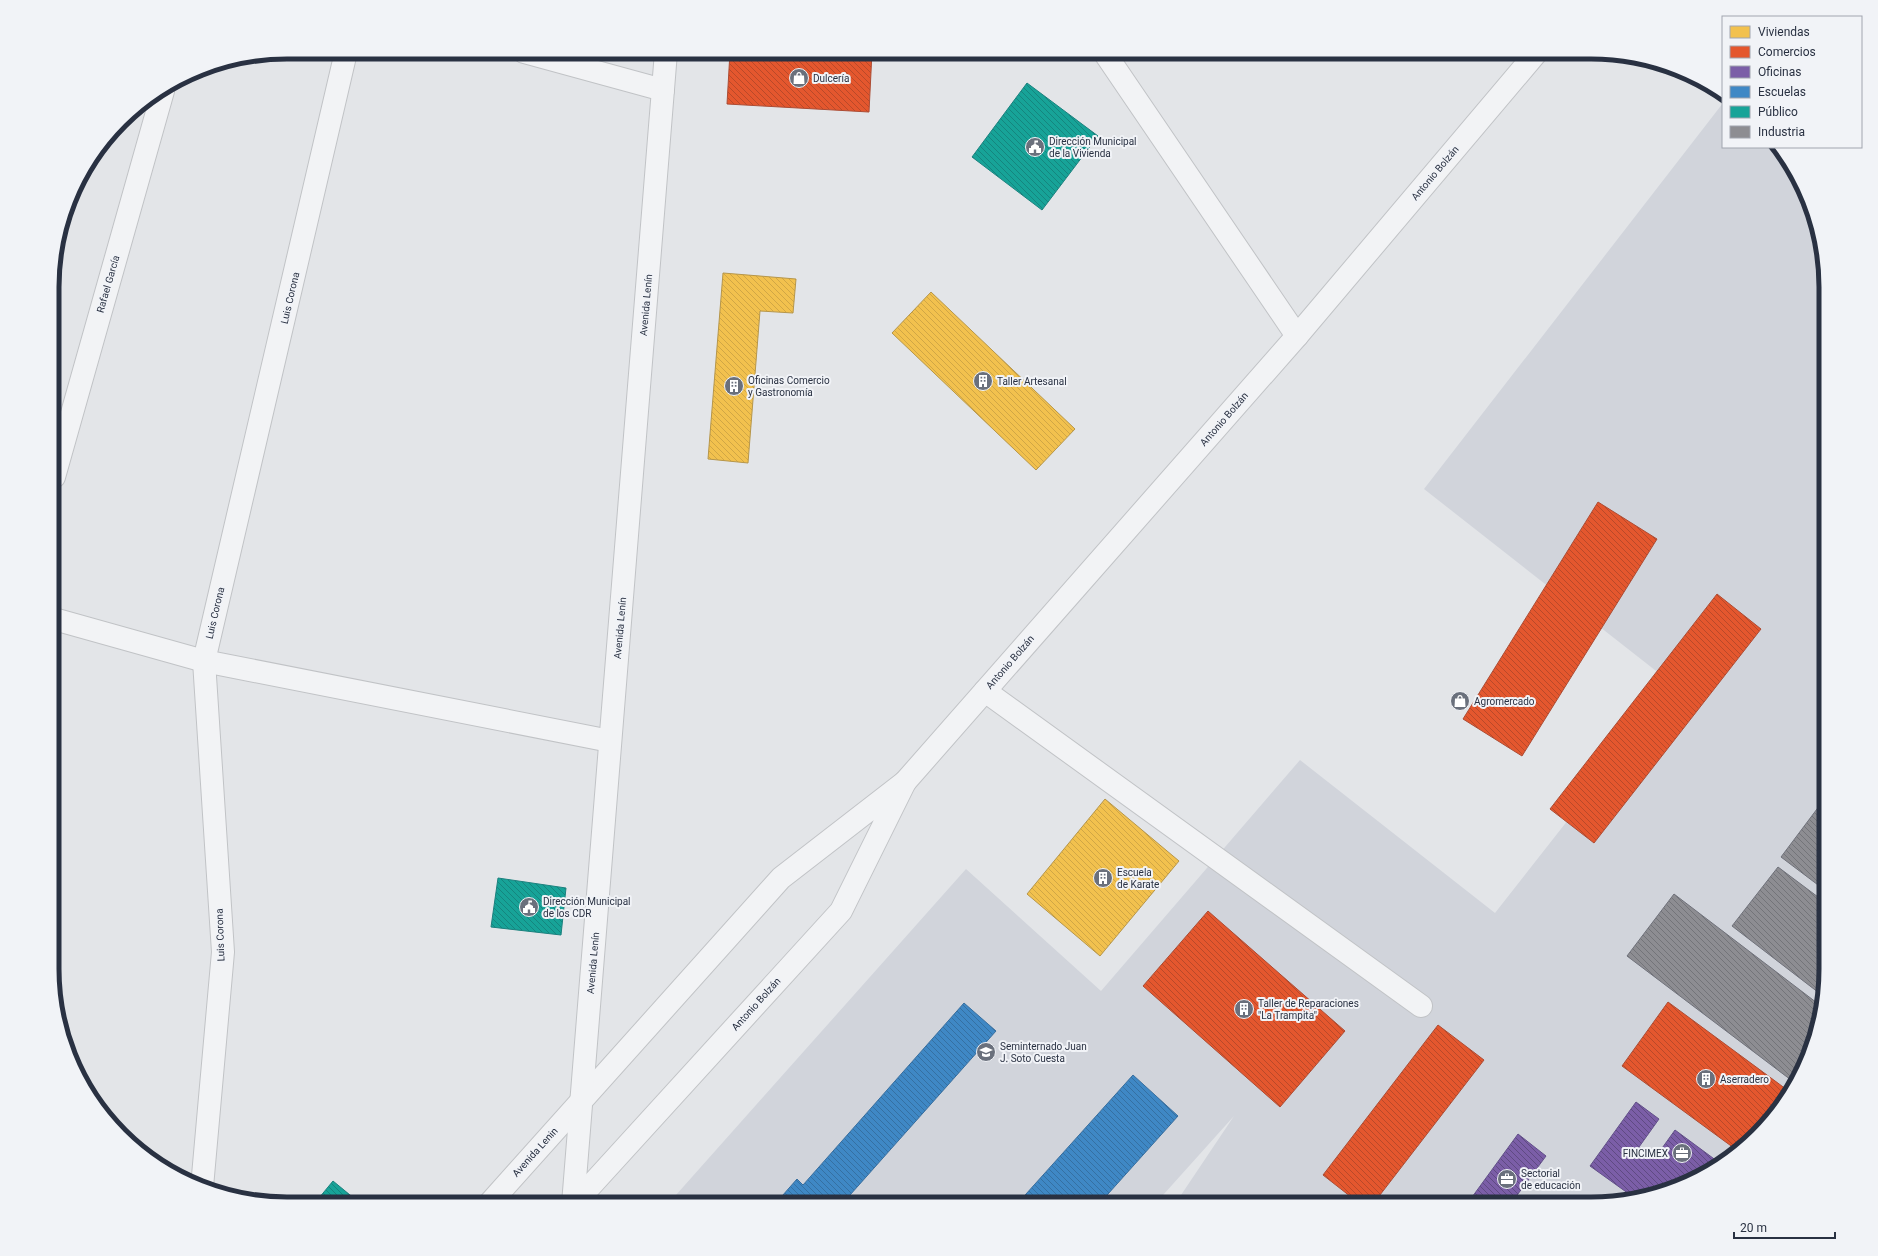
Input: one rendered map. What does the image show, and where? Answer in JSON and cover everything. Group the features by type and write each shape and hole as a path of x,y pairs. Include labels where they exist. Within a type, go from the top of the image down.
{"street":[{"name":"Luis Corona","path":"203,1181 223,952 204,661 344,59"},
{"path":"550,59 663,90"},
{"name":"Avenida Lenín","path":"575,1197 665,59"},
{"path":"1109,59 1297,336"},
{"name":"Antonio Bolzán","path":"582,1100 781,878 905,782 1297,336 1531,59"},
{"name":"Rafael García","path":"59,459 162,96"},
{"path":"59,620 204,661 610,741"},
{"path":"985,691 1420,1006"},
{"name":"Antonio Bolzán","path":"580,1197 841,911 905,782"},
{"name":"Avenida Lenin","path":"495,1197 582,1100"}],"shaded area":[{"path":"1722,104 1722,148 1772,148 1781,160 1796,186 1807,213 1815,242 1819,272 1819,984 1815,1014 1807,1043 1796,1070 1781,1096 1772,1108 1741,1141 1718,1159 1678,1180 1636,1193 1606,1197 1180,1197 1234,1116 1161,1197 674,1197 966,869 1101,991 1300,760 1495,913 1674,685 1424,489"}],"building: Viviendas":[{"name":"Oficinas Comercio y Gastronomía","path":"723,273 796,279 793,313 760,311 748,463 708,459"},
{"name":"Taller Artesanal","path":"931,292 1075,429 1036,470 892,333"},
{"name":"Escuela de Karate","path":"1105,799 1179,861 1100,956 1027,894"}],"building: Comercios":[{"name":"Dulcería","path":"730,59 872,59 869,112 727,104"},
{"path":"1598,502 1657,539 1522,756 1463,719"},
{"path":"1717,594 1761,629 1594,843 1550,809"},
{"name":"Taller de Reparaciones \"La Trampita\"","path":"1208,911 1345,1031 1280,1107 1143,986"},
{"name":"Aserradero","path":"1668,1002 1786,1089 1763,1119 1733,1147 1622,1066"},
{"path":"1438,1025 1484,1060 1378,1197 1351,1197 1323,1175"}],"building: Oficinas":[{"name":"FINCIMEX","path":"1636,1102 1659,1119 1639,1147 1655,1158 1675,1130 1716,1160 1678,1180 1665,1185 1629,1194 1590,1166"},
{"name":"Sectorial de educación","path":"1518,1134 1546,1156 1516,1197 1472,1197"}],"building: Escuelas":[{"path":"964,1003 996,1031 850,1195 852,1197 781,1197 797,1179 803,1185"},
{"path":"1133,1075 1178,1116 1105,1197 1023,1197"}],"building: Público":[{"name":"Dirección Municipal de la Vivienda","path":"1027,83 1098,136 1042,210 972,157"},
{"name":"Dirección Municipal de los CDR","path":"498,878 566,888 561,935 491,927"},
{"path":"333,1181 352,1197 320,1197"}],"building: Industria":[{"path":"1819,806 1819,886 1781,857"},
{"path":"1778,867 1819,898 1818,992 1732,926"},
{"path":"1674,894 1817,1003 1807,1043 1791,1080 1627,956"}],"place":[{"name":"Dulcería","path":"799,78"},
{"name":"Dirección Municipal de la Vivienda","path":"1035,147"},
{"name":"Taller Artesanal","path":"983,381"},
{"name":"Oficinas Comercio y Gastronomía","path":"734,386"},
{"name":"Agromercado","path":"1460,701"},
{"name":"Escuela de Karate","path":"1103,878"},
{"name":"Dirección Municipal de los CDR","path":"529,907"},
{"name":"Taller de Reparaciones \"La Trampita\"","path":"1244,1009"},
{"name":"Seminternado Juan J. Soto Cuesta","path":"986,1052"},
{"name":"Aserradero","path":"1706,1079"},
{"name":"FINCIMEX","path":"1682,1153"},
{"name":"Sectorial de educación","path":"1507,1179"}]}
